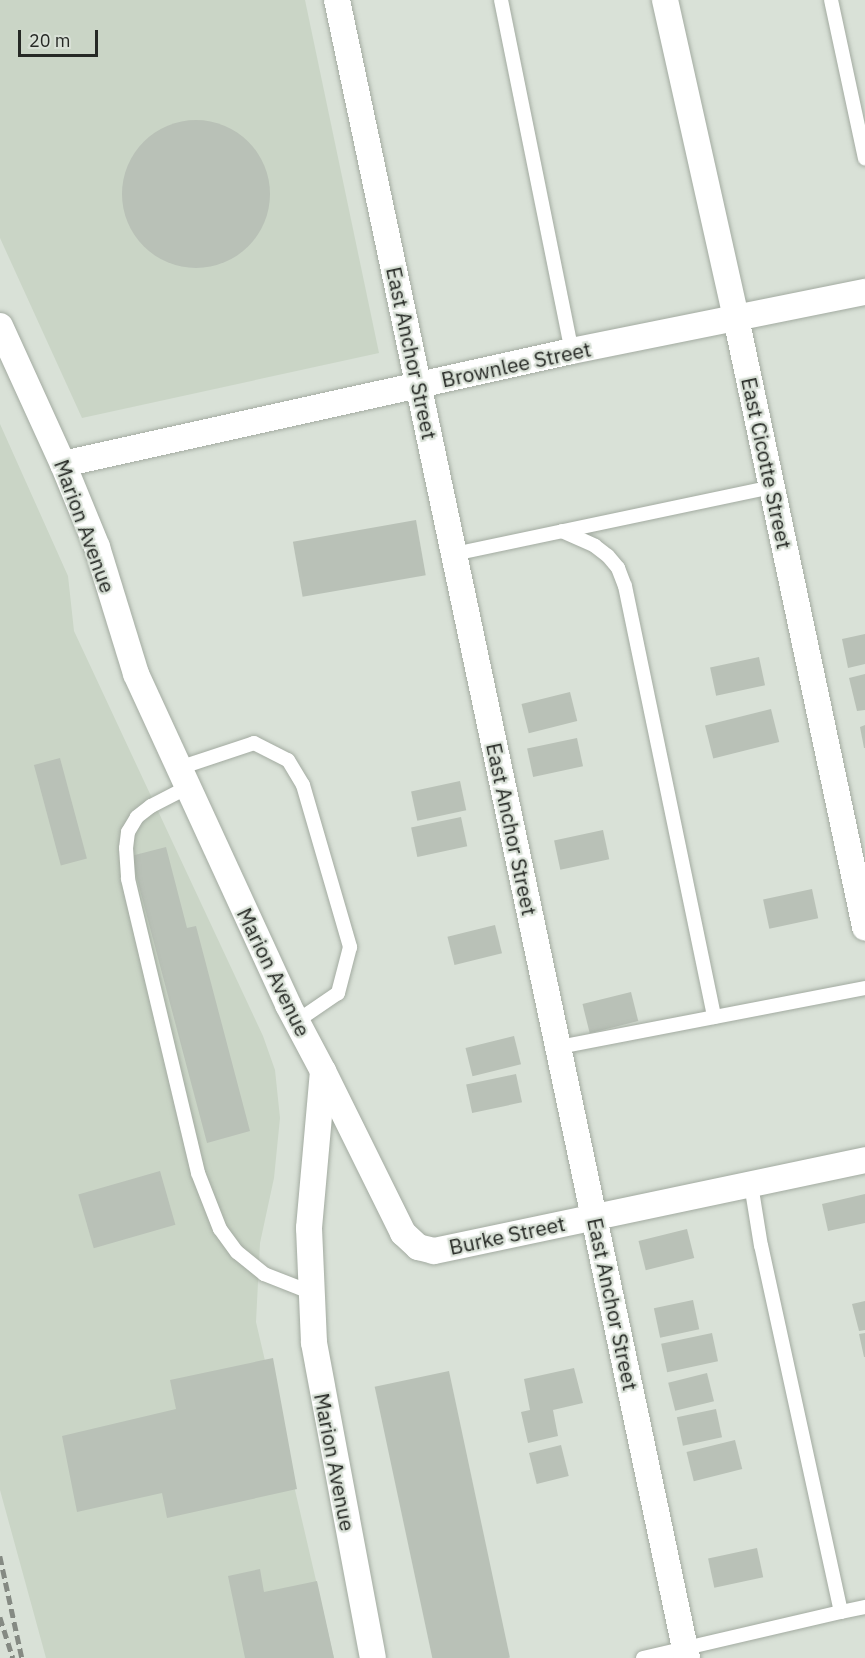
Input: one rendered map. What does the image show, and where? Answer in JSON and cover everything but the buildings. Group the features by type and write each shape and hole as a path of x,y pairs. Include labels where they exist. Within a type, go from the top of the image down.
{"street":[{"name":"East Anchor Street","path":"337,0 686,1653"},
{"name":"East Cicotte Street","path":"665,0 736,318 865,927"},
{"name":"Brownlee Street","path":"63,464 572,351 865,292"},
{"name":"Marion Avenue","path":"0,326 63,464 97,547 136,674 322,1071 312,1178 310,1292 314,1344 324,1409 373,1658"},
{"name":"Burke Street","path":"322,1071 403,1233 418,1247 434,1251 865,1160"}],"lane":[{"path":"501,0 572,351"},
{"path":"831,0 865,158"},
{"path":"454,554 772,487"},
{"path":"562,531 595,546 608,556 618,568 625,586 714,1017"},
{"path":"297,1021 338,993 350,947 303,785 288,760 254,743 183,777 137,817 128,832 126,848 128,879 198,1173 220,1229 237,1252 264,1274 310,1292"},
{"path":"559,1047 865,988"},
{"path":"751,1184 761,1246 841,1612"},
{"path":"643,1658 686,1653 865,1607"}],"shaded area":[{"path":"0,0 305,0 379,353 82,418 0,238"},
{"path":"0,424 68,576 74,631 263,1036 275,1070 280,1118 274,1178 260,1243 256,1322 334,1658 46,1658 0,1490"}],"railway":[{"path":"0,1556 22,1658"},
{"path":"0,1617 13,1658"}]}
